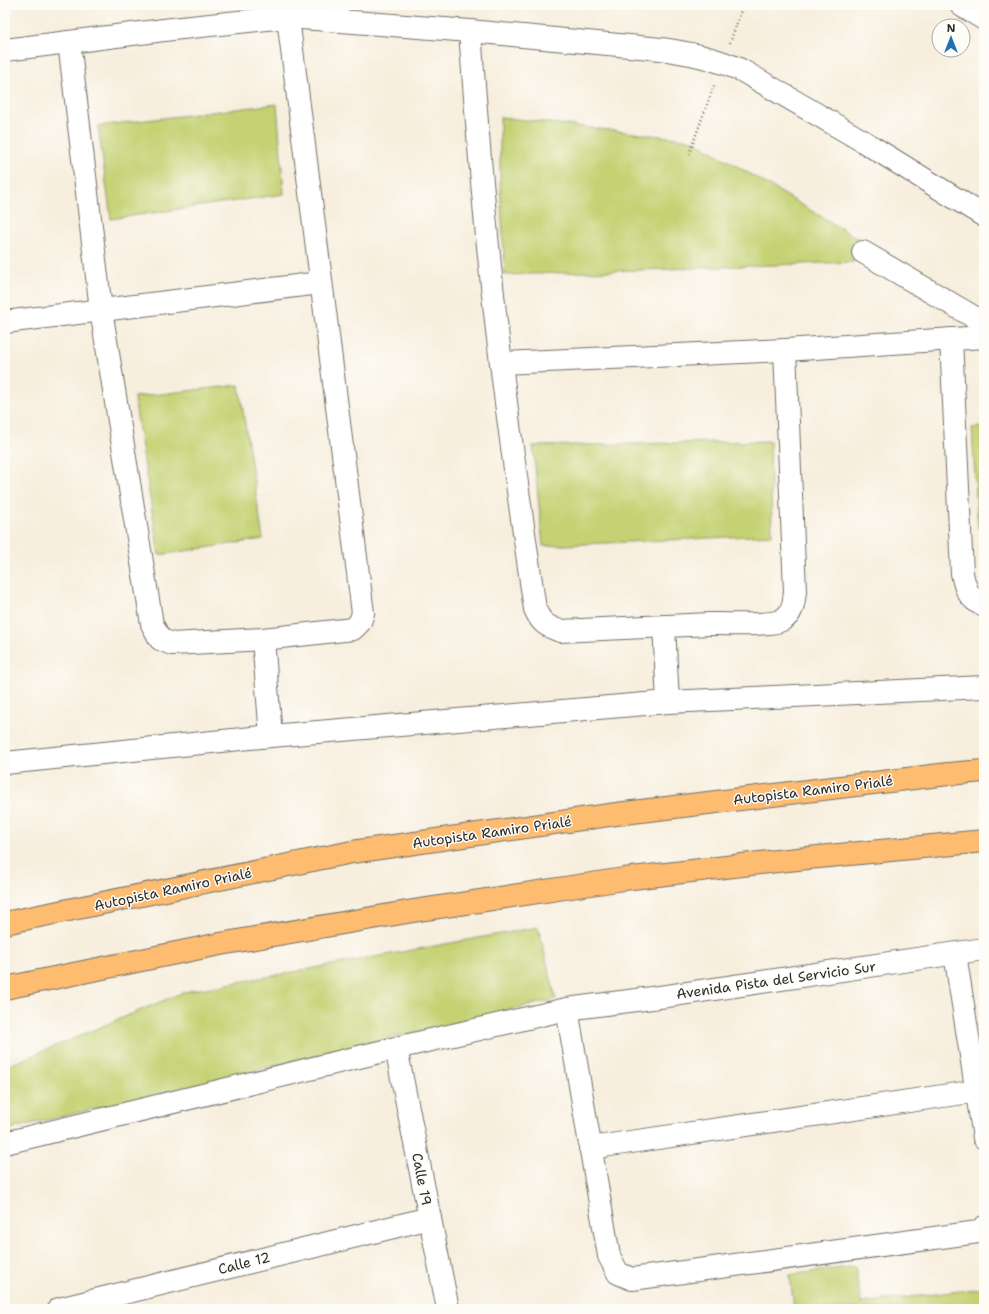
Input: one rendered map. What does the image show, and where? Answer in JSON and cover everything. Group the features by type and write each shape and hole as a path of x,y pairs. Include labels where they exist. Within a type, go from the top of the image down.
{"highway":[{"name":"Autopista Ramiro Prialé","path":"5,923 352,852 616,814 984,771"},
{"path":"5,988 189,950 413,911 616,880 777,861 984,841"}],"street":[{"path":"961,5 984,19"},
{"path":"69,42 101,310 154,629 160,639 172,644 264,638 353,629 360,622 363,613 320,283 288,18"},
{"path":"5,50 172,29 302,18 470,31 661,49 685,53 723,62 741,70 854,136 984,216"},
{"path":"470,31 482,178 501,363 535,609 538,617 543,623 560,632 664,626 775,623 787,616 795,601 795,591 785,350"},
{"path":"863,252 984,323"},
{"path":"5,322 320,283"},
{"path":"501,363 785,350 984,337"},
{"path":"951,339 962,573 964,585 968,594 973,600 984,606"},
{"path":"664,626 668,702"},
{"path":"264,638 271,736"},
{"path":"5,763 271,736 668,702 984,688"},
{"name":"Avenida Pista del Servicio Sur","path":"5,1143 396,1048 567,1009 667,996 984,949"},
{"path":"955,954 984,1138"},
{"path":"567,1009 608,1256 618,1273 632,1279 978,1232 984,1227"},
{"name":"Calle 19","path":"396,1048 448,1309"},
{"path":"590,1148 977,1091"},
{"name":"Calle 12","path":"59,1309 430,1218"}],"green space":[{"path":"277,104 284,194 111,219 98,126"},
{"path":"500,117 693,140 862,241 853,262 505,275 500,184"},
{"path":"239,385 263,539 159,555 134,397"},
{"path":"984,427 984,527 978,528 972,428"},
{"path":"770,441 772,535 543,546 533,446"},
{"path":"538,927 556,999 5,1130 5,1067 184,992"},
{"path":"855,1266 861,1303 984,1288 984,1309 794,1309 790,1275"}]}
